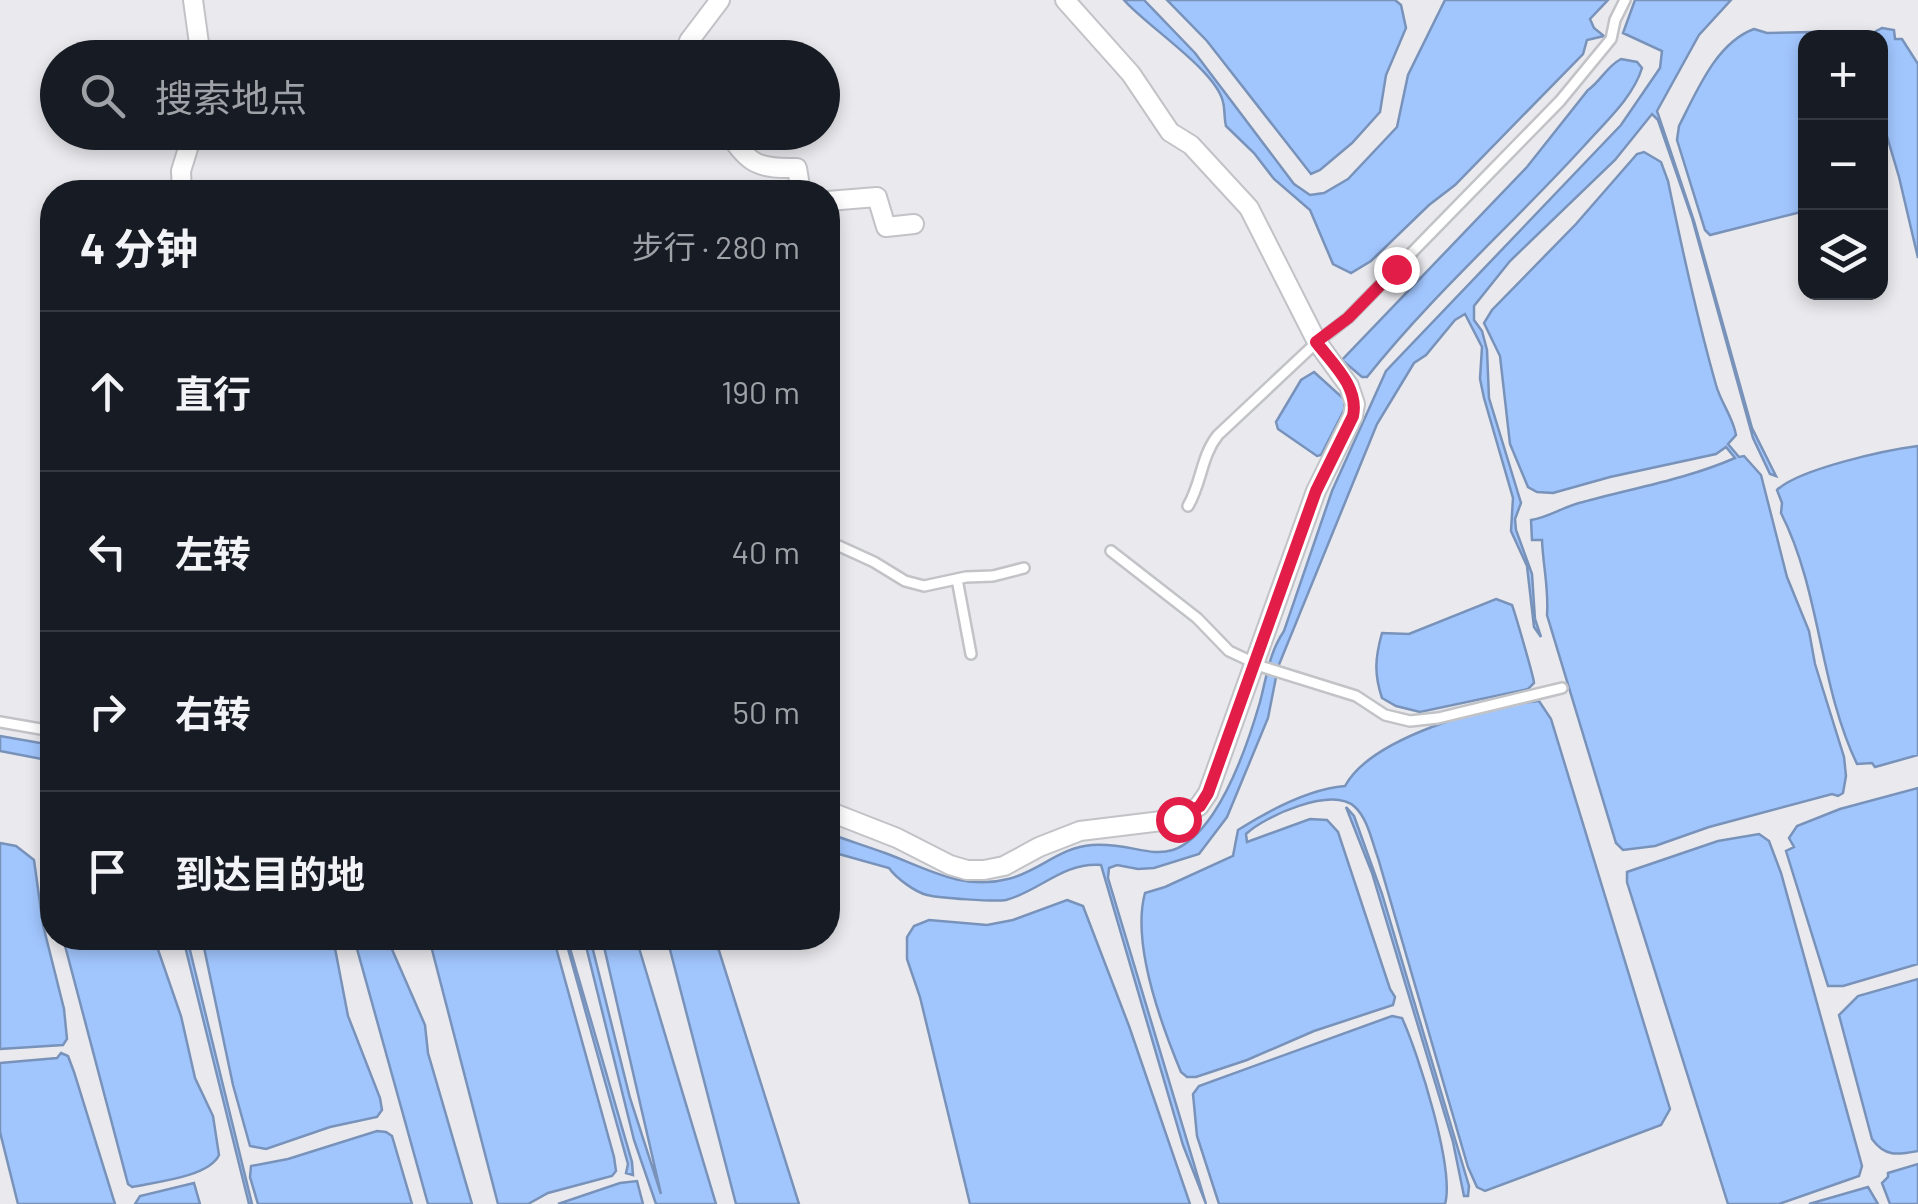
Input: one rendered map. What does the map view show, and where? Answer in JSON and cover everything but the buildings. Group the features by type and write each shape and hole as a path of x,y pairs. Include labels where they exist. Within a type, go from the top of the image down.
{"street":[{"path":"193,0 199,40"},
{"path":"690,40 720,0"},
{"path":"840,815 967,870 1004,866 1080,831 1178,819 1200,806 1258,665 1316,491 1353,416 1356,404 1349,386 1316,342 1249,208 1212,165 1170,132 1130,74 1066,0"},
{"path":"181,180 187,150"},
{"path":"739,150 767,168 797,168 799,180"},
{"path":"840,200 877,197 886,227 914,224"}],"lane":[{"path":"1188,506 1198,488 1206,450 1218,435 1316,342 1348,318 1560,101 1611,39 1625,0"},
{"path":"840,546 905,581 924,586 1024,568"},
{"path":"1112,552 1197,618 1229,651 1258,665 1356,696 1385,715 1410,721 1438,718 1562,688"},
{"path":"957,579 971,654"},
{"path":"0,722 40,729"}],"water":[{"path":"1124,0 1144,0 1195,53 1294,184 1310,195 1324,193 1348,179 1397,127 1408,75 1445,0 1608,0 1590,19 1604,36 1587,40 1583,54 1455,185 1371,261 1351,273 1333,264 1310,210 1274,179 1226,126 1218,89 1194,62"},
{"path":"1167,0 1395,0 1401,5 1406,28 1386,75 1380,112 1352,143 1311,174 1207,41"},
{"path":"1635,0 1731,0 1699,35 1657,111 1694,221 1752,428 1776,476 1770,474 1753,438 1692,218 1658,120 1652,114 1615,160 1510,261 1474,306 1474,320 1487,350 1489,398 1521,503 1516,530 1532,574 1535,619 1541,637 1534,627 1527,566 1511,531 1513,498 1480,379 1482,347 1465,314 1414,363 1377,424 1278,667 1268,718 1227,817 1199,854 1154,868 1109,868 1108,878 1206,1204 1183,1145 1101,865 1063,872 1006,900 943,897 917,891 889,868 840,854 840,837 945,876 991,882 1019,876 1080,847 1111,845 1170,851 1197,834 1221,801 1241,760 1272,656 1332,491 1386,371 1621,125 1660,68 1662,51 1623,33"},
{"path":"1882,28 1894,30 1895,39 1902,39 1918,64 1918,258 1888,140 1888,30 1878,30"},
{"path":"1754,29 1767,33 1798,32 1798,213 1710,235 1705,230 1677,140 1679,126 1718,57"},
{"path":"1621,59 1637,62 1642,68 1638,79 1617,110 1583,147 1418,317 1367,377 1342,360 1527,167 1588,90"},
{"path":"1644,152 1661,162 1668,181 1709,360 1736,435 1728,444 1761,475 1787,577 1809,631 1846,776 1843,793 1838,796 1832,794 1709,827 1655,846 1623,850 1616,843 1547,615 1542,540 1532,540 1531,520 1735,458 1726,447 1716,454 1553,493 1537,492 1528,487 1510,444 1500,356 1484,323 1637,154"},
{"path":"1314,372 1345,400 1344,410 1317,456 1278,429 1276,422 1301,380"},
{"path":"1918,446 1918,755 1875,767 1872,763 1857,764 1844,734 1804,574 1781,513 1777,490 1823,468"},
{"path":"1496,599 1512,605 1534,683 1528,689 1420,712 1382,698 1376,666 1382,633 1409,634"},
{"path":"1539,701 1551,719 1670,1109 1661,1125 1485,1191 1477,1187 1369,831 1355,807 1344,801 1315,802 1283,812 1246,834 1247,842 1310,819 1327,820 1338,832 1395,997 1393,1005 1196,1077 1181,1072 1150,984 1142,936 1145,893 1233,856 1238,830 1303,796 1345,786 1379,753 1404,739 1461,717"},
{"path":"0,736 40,743 40,759 0,751"},
{"path":"1918,788 1918,964 1843,986 1828,986 1786,851 1794,847 1789,838 1797,826 1840,809"},
{"path":"1346,807 1354,816 1382,894 1469,1186 1468,1196 1464,1196 1453,1142 1372,873"},
{"path":"1759,834 1769,841 1781,873 1862,1166 1859,1176 1779,1204 1728,1204 1627,872 1718,841"},
{"path":"0,843 16,846 34,860 40,903 40,950 49,950 67,1039 63,1045 0,1049"},
{"path":"1067,900 1083,906 1190,1204 970,1204 920,997 907,959 907,937 914,926 929,920 987,925"},
{"path":"66,950 158,950 181,1016 195,1078 213,1116 219,1155 213,1162 204,1169 167,1180 132,1187 128,1184"},
{"path":"186,950 190,950 249,1204"},
{"path":"205,950 335,950 348,1016 380,1098 382,1110 377,1117 330,1127 266,1149 250,1146"},
{"path":"357,950 392,950 425,1025 428,1053 472,1204 428,1204"},
{"path":"432,950 557,950 614,1157 616,1171 612,1176 548,1193 528,1204 498,1204"},
{"path":"568,950 633,1175 626,1173 628,1164"},
{"path":"587,950 593,950 630,1098 661,1194 605,950 640,950 716,1204 656,1204 634,1140"},
{"path":"670,950 719,950 799,1204 736,1204"},
{"path":"1918,979 1918,1151 1892,1153 1872,1139 1839,1015 1858,996"},
{"path":"1392,1016 1402,1018 1433,1111 1445,1165 1445,1204 1219,1204 1197,1136 1193,1094 1199,1086"},
{"path":"61,1053 68,1056 74,1072 115,1204 18,1204 0,1132 0,1063 57,1058"},
{"path":"377,1131 392,1136 412,1204 258,1204 251,1166 288,1159"},
{"path":"1918,1164 1918,1204 1890,1204 1882,1183 1888,1173"},
{"path":"637,1181 643,1204 558,1204 620,1183"},
{"path":"194,1183 200,1204 135,1204 140,1196"},
{"path":"1868,1187 1878,1204 1809,1204"}],"route":[{"path":"1178,819 1200,806 1208,793 1316,491 1353,416 1356,404 1349,386 1316,342 1348,318 1396,269"}]}
